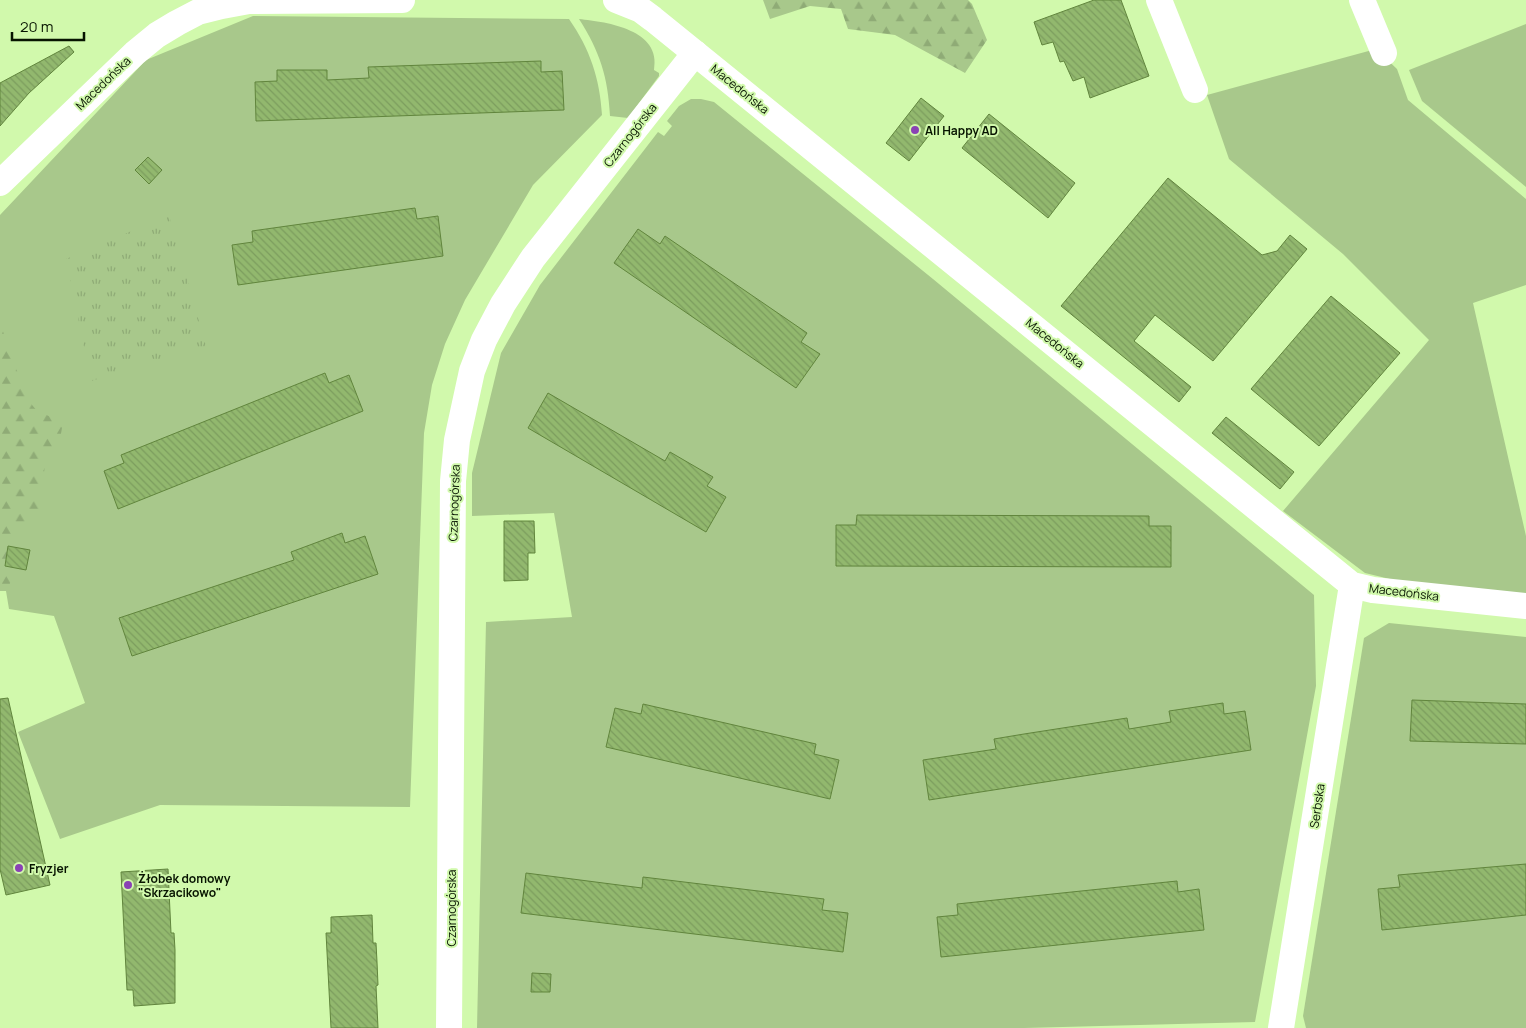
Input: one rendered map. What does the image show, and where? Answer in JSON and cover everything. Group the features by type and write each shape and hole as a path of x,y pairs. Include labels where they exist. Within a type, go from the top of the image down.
{"street":[{"name":"Macedońska","path":"0,183 135,52 156,35 198,12 249,2 402,0"},
{"name":"Macedońska","path":"616,0 640,10 695,53 1352,585 1373,590 1526,606"},
{"path":"1159,0 1196,90"},
{"path":"1362,0 1384,53"},
{"name":"Czarnogórska","path":"449,1028 453,481 464,402 484,340 514,284 695,53"},
{"name":"Serbska","path":"1280,1028 1352,585"}],"green space":[{"path":"763,0 968,0 972,4 987,40 965,73 895,35 848,29 841,9 810,6 770,19"},
{"path":"253,16 569,19 583,42 593,65 599,89 602,115 533,185 465,300 445,344 432,385 424,433 410,807 160,805 60,839 18,732 85,703 54,616 9,609 6,591 0,591 0,215 146,60"},
{"path":"579,19 618,26 641,37 650,46 654,56 654,70 659,73 659,76 628,118 610,116 602,65"},
{"path":"1526,24 1526,187 1422,101 1409,70"},
{"path":"1376,49 1397,69 1408,100 1526,199 1526,285 1473,303 1526,536 1526,594 1394,580 1365,573 1283,511 1429,340 1343,254 1229,159 1207,95"},
{"path":"691,99 714,102 933,279 1314,595 1316,686 1255,1022 1024,1028 477,1028 486,622 572,617 554,513 472,516 472,473 501,353 540,285 658,132 664,136 672,126 667,121 679,106"},
{"path":"169,215 206,346 91,381 66,259"},
{"path":"0,323 27,399 38,412 57,419 62,428 60,439 45,463 41,506 33,525 8,546 5,566 11,578 6,591 0,591"},
{"path":"1389,623 1526,637 1526,1028 1306,1028 1303,1016 1364,638"}],"building":[{"path":"1094,0 1121,0 1149,76 1090,98 1084,77 1073,81 1064,61 1060,62 1053,42 1042,45 1034,22"},
{"path":"69,46 74,52 29,93 0,126 0,83"},
{"path":"541,61 541,72 562,71 564,110 256,121 255,82 277,81 277,70 327,70 327,80 369,78 368,67"},
{"name":"All Happy AD","path":"921,98 944,116 909,161 886,143"},
{"path":"989,114 1075,183 1048,218 962,148"},
{"path":"148,157 162,170 149,184 135,170"},
{"path":"1168,178 1262,255 1277,251 1290,235 1307,249 1213,361 1155,315 1134,341 1191,387 1179,402 1061,306"},
{"path":"415,208 417,219 438,216 443,256 238,285 232,245 253,242 252,231"},
{"path":"638,229 660,244 665,236 807,333 801,342 820,354 796,388 614,263"},
{"path":"1331,296 1400,353 1319,446 1251,389"},
{"path":"325,373 329,383 349,375 363,411 118,509 104,471 124,463 121,455"},
{"path":"548,393 665,461 670,452 713,477 707,486 726,497 706,532 528,428"},
{"path":"1226,417 1294,472 1280,489 1212,433"},
{"path":"857,515 1149,516 1149,526 1171,526 1171,567 836,566 836,525 856,525"},
{"path":"504,521 534,521 535,553 528,553 528,580 504,581"},
{"path":"342,533 345,543 365,536 378,574 132,656 119,618 294,560 291,552"},
{"path":"8,546 30,550 26,570 5,566"},
{"path":"8,698 50,885 6,895 0,869 0,699"},
{"path":"1412,700 1526,704 1526,744 1410,741"},
{"path":"1223,703 1224,714 1245,711 1251,750 929,800 923,760 996,749 994,739 1127,718 1129,729 1171,722 1169,711"},
{"path":"643,704 816,744 814,754 839,760 830,799 606,747 615,708 641,714"},
{"path":"1526,864 1526,915 1382,930 1378,889 1400,887 1398,875"},
{"path":"168,869 171,933 174,933 175,950 175,1003 134,1006 133,990 127,990 121,872"},
{"path":"526,873 642,888 643,877 824,899 822,910 848,913 843,952 521,913"},
{"path":"1177,881 1178,892 1199,889 1204,930 941,957 937,917 958,915 957,904"},
{"path":"372,915 373,943 376,943 378,1028 331,1028 326,933 331,933 331,917"},
{"path":"532,973 551,974 550,992 531,992"}],"place":[{"name":"All Happy AD","path":"915,130"},
{"name":"Fryzjer","path":"19,868"},
{"name":"Żłobek domowy \"Skrzacikowo\"","path":"128,885"}]}
